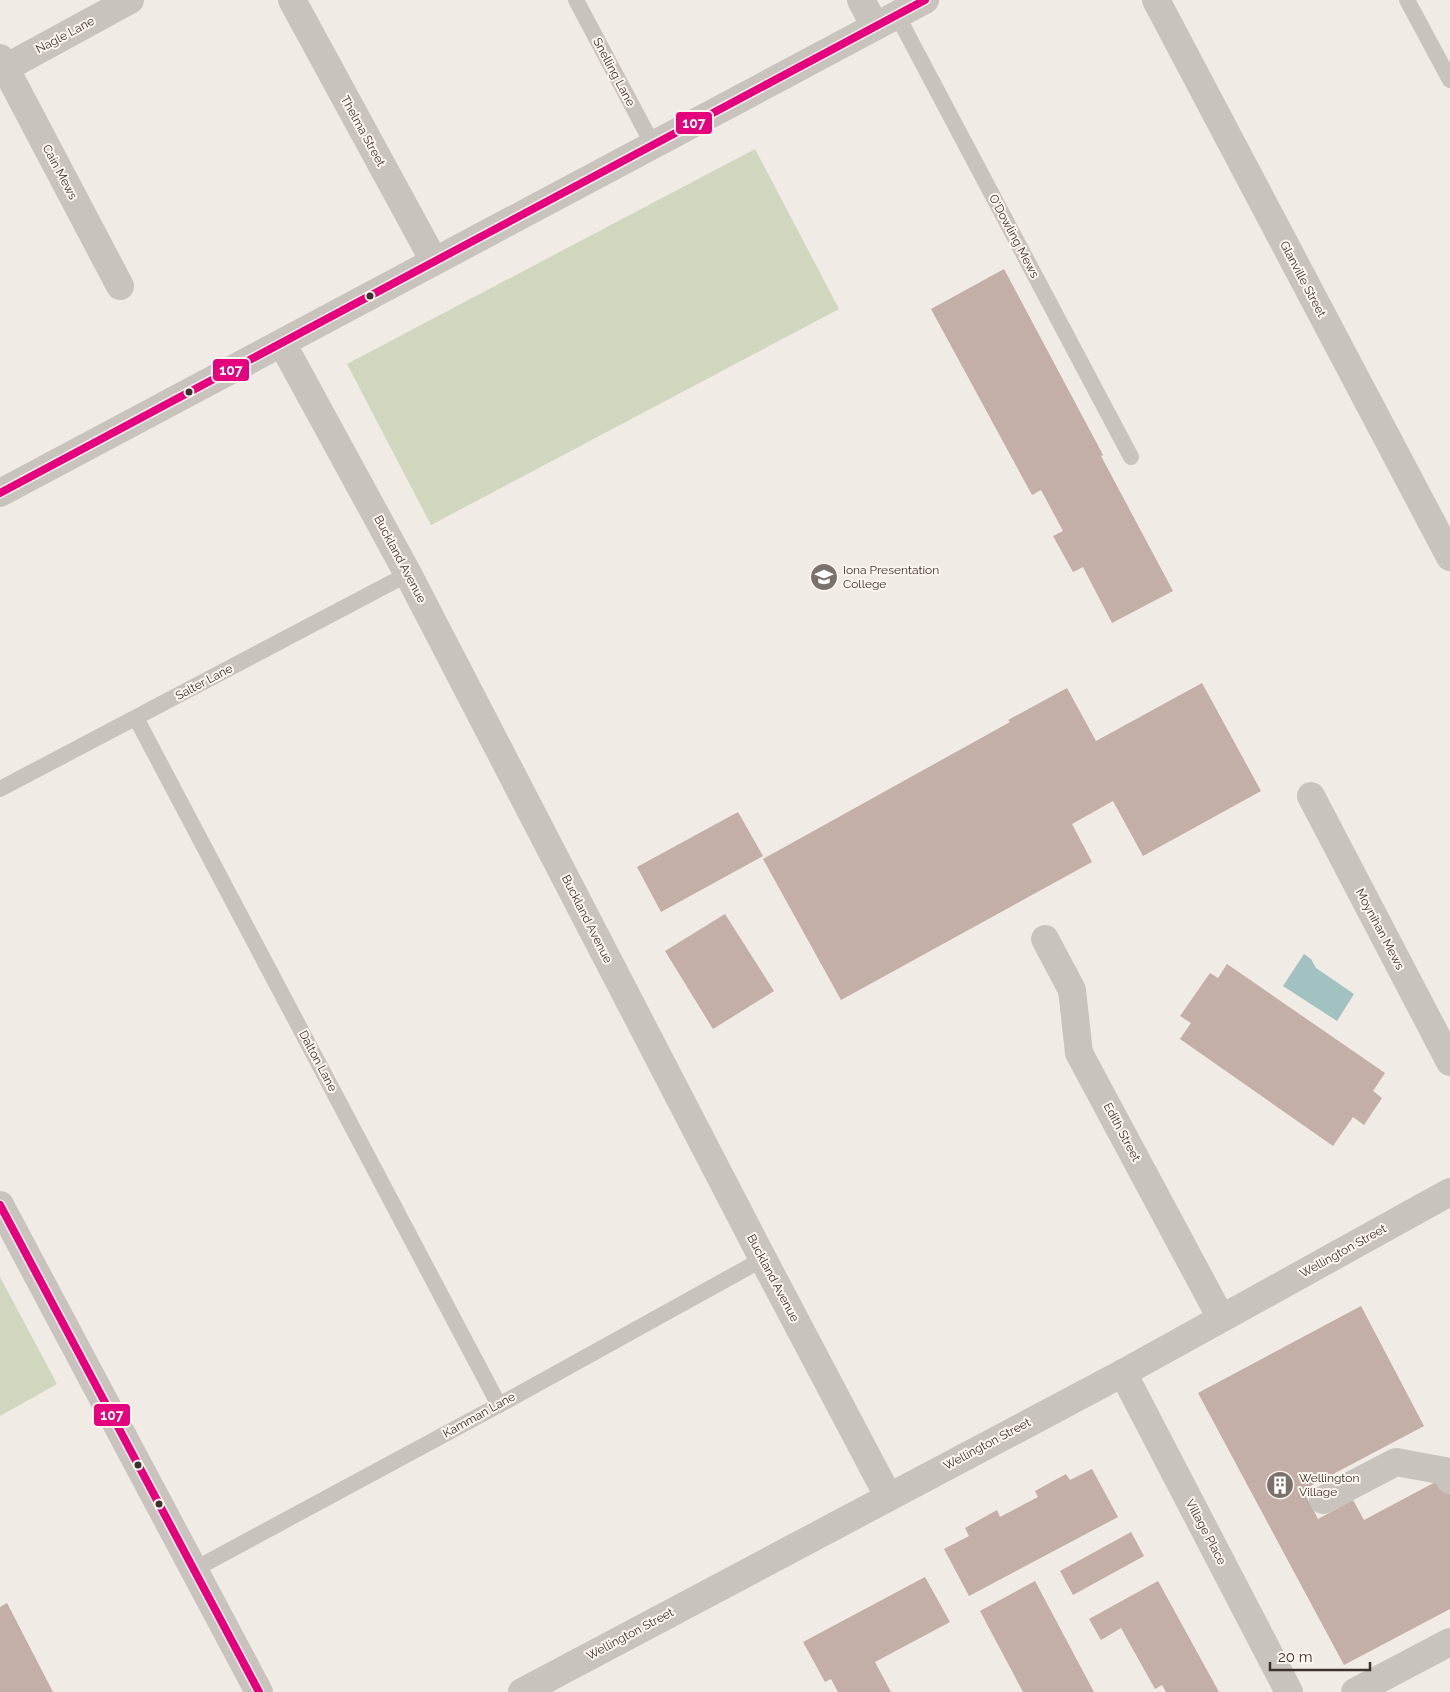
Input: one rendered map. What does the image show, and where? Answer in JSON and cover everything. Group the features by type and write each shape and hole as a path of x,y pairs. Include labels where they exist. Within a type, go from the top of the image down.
{"street":[{"name":"Nagle Lane","path":"2,65 130,0"},
{"name":"Thelma Street","path":"292,0 434,262"},
{"path":"861,0 886,20"},
{"path":"0,492 925,0"},
{"name":"Glanville Street","path":"1156,0 1450,557"},
{"name":"Cain Mews","path":"2,65 120,286"},
{"name":"Buckland Avenue","path":"282,343 408,574 888,1496"},
{"name":"Moynihan Mews","path":"1311,796 1450,1062"},
{"name":"Edith Street","path":"1045,939 1072,990 1079,1053 1221,1318"},
{"name":"Wellington Street","path":"522,1692 888,1496 1123,1373 1450,1192"},
{"path":"0,1205 195,1569 258,1692"},
{"name":"Village Place","path":"1123,1373 1289,1692"},
{"path":"1323,1500 1396,1462 1445,1471 1450,1480"},
{"path":"1355,1692 1450,1642"}],"lane":[{"name":"Snelling Lane","path":"576,0 653,145"},
{"path":"1407,0 1450,80"},
{"name":"O'Dowling Mews","path":"886,20 1130,457"},
{"name":"Salter Lane","path":"0,789 408,574"},
{"name":"Dalton Lane","path":"136,718 499,1405"},
{"name":"Kamman Lane","path":"195,1569 499,1405 763,1259"}],"green space":[{"path":"755,149 839,309 431,525 347,364"},
{"path":"0,1277 57,1384 0,1416"}],"water":[{"path":"1304,954 1311,959 1316,968 1354,994 1337,1021 1283,986"}],"building":[{"path":"1004,269 1173,591 1112,623 1083,567 1073,572 1053,536 1063,531 1041,490 1032,495 931,309"},
{"path":"1202,683 1261,791 1143,856 1113,801 1072,824 1092,862 841,1000 763,859 1010,722 1008,720 1067,688 1096,741"},
{"path":"738,812 763,856 661,912 637,867"},
{"path":"725,914 774,991 713,1029 665,951"},
{"path":"1227,964 1385,1073 1373,1091 1382,1098 1364,1125 1353,1117 1333,1146 1180,1039 1191,1023 1180,1016 1210,973 1218,978"},
{"name":"Wellington Village","path":"1361,1306 1424,1426 1303,1490 1318,1519 1353,1500 1364,1520 1441,1479 1450,1495 1450,1609 1344,1665 1198,1393"},
{"path":"1092,1469 1118,1517 969,1596 944,1549 969,1536 965,1528 997,1510 1000,1517 1038,1497 1035,1491 1066,1474 1070,1480"},
{"path":"1131,1532 1144,1556 1073,1595 1060,1571"},
{"path":"925,1577 950,1622 875,1662 891,1692 838,1692 831,1679 825,1682 803,1642"},
{"path":"1035,1581 1094,1692 1023,1692 980,1611"},
{"path":"1158,1581 1219,1692 1166,1692 1162,1685 1155,1689 1121,1628 1101,1640 1089,1619"},
{"path":"7,1603 53,1692 0,1692 0,1607"}],"transit line":[{"name":"107","path":"0,493 925,0"},
{"name":"107","path":"0,1205 259,1692"}],"place":[{"name":"Iona Presentation College","path":"824,577"},
{"name":"Wellington Village","path":"1280,1485"}]}
